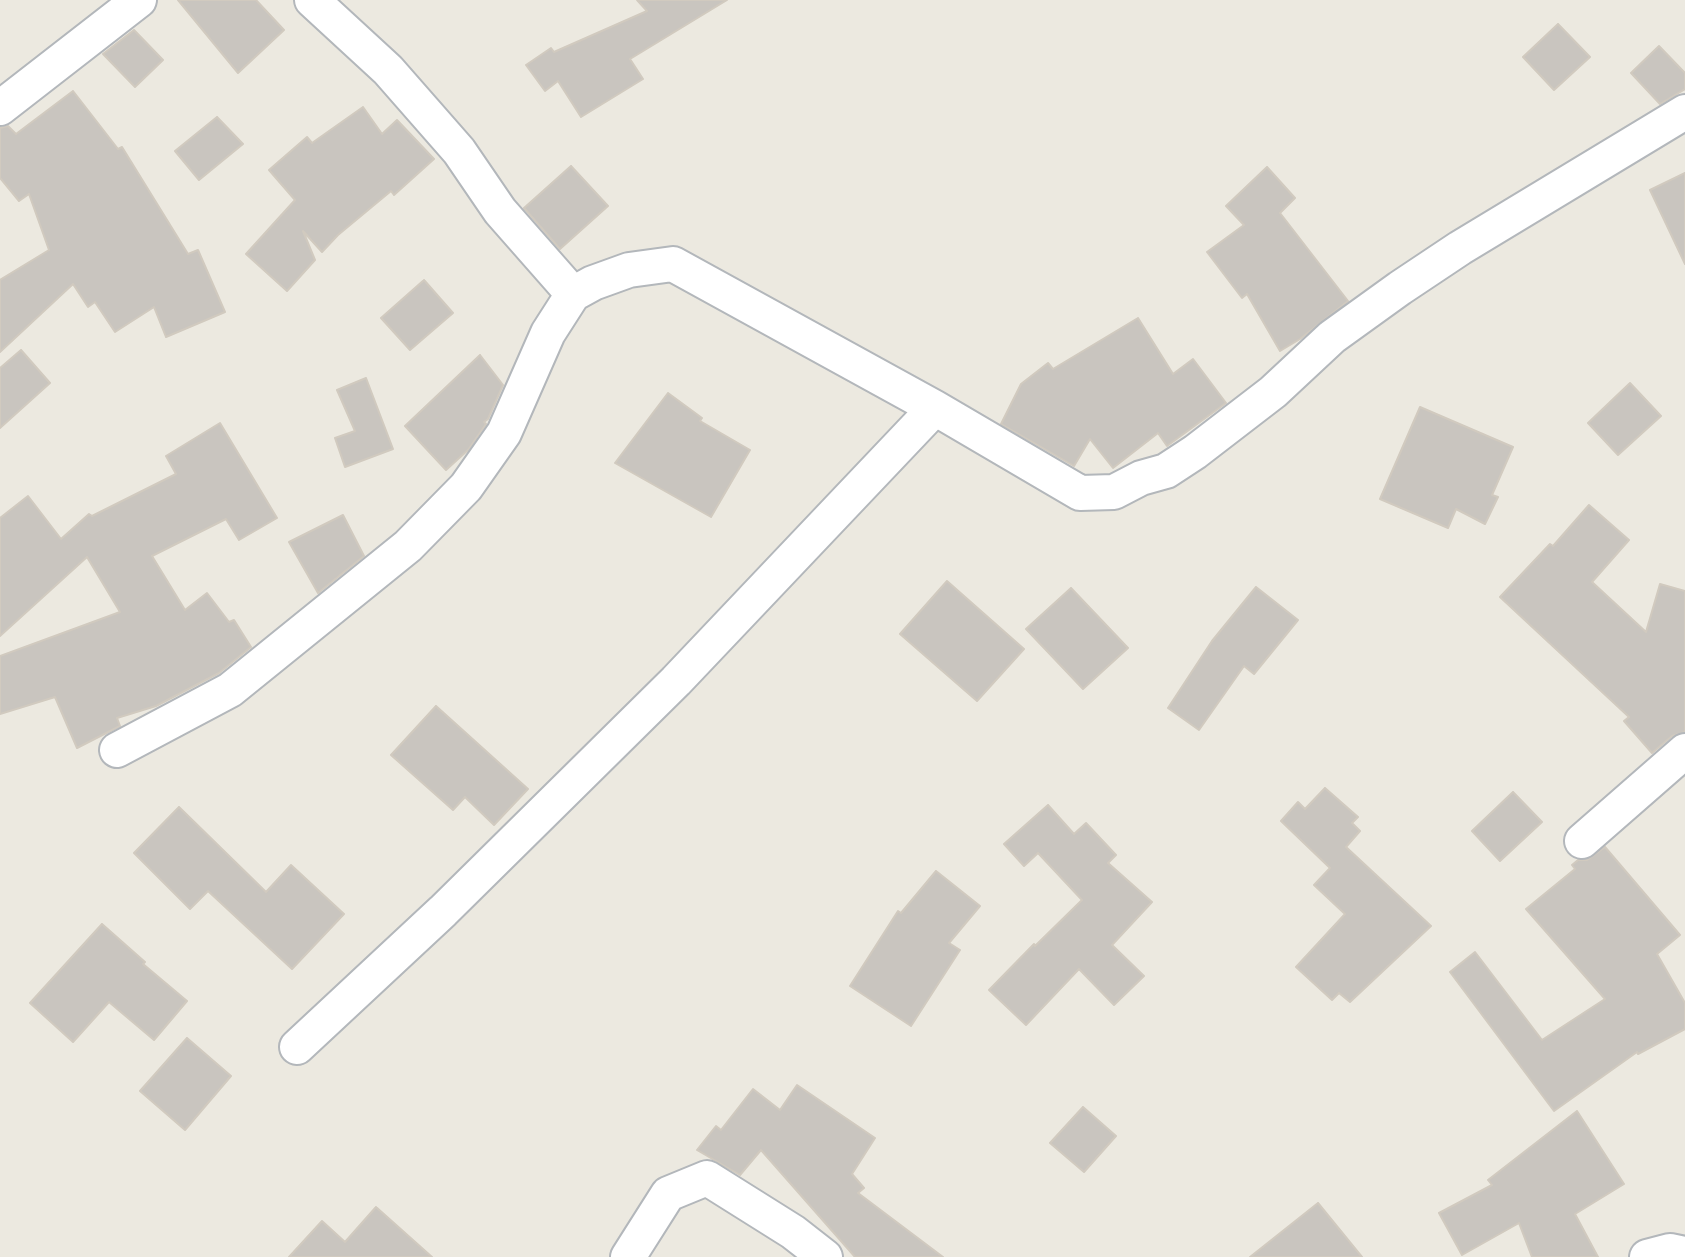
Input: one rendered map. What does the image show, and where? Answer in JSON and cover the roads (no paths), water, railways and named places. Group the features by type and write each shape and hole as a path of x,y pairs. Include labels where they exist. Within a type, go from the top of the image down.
{"street":[{"path":"0,108 139,0"},
{"path":"312,0 388,70 459,151 500,211 573,294"},
{"path":"117,750 230,690 408,546 466,487 504,433 548,333 573,294 593,283 629,270 673,264 935,408 1080,493 1114,492 1141,478 1166,471 1195,452 1273,392 1332,337 1400,288 1460,248 1685,112"},
{"path":"297,1047 443,911 676,681 935,408"},
{"path":"1582,841 1685,751"},
{"path":"628,1257 668,1194 707,1178 793,1232 825,1257"},
{"path":"1647,1257 1670,1251 1685,1254"}]}
